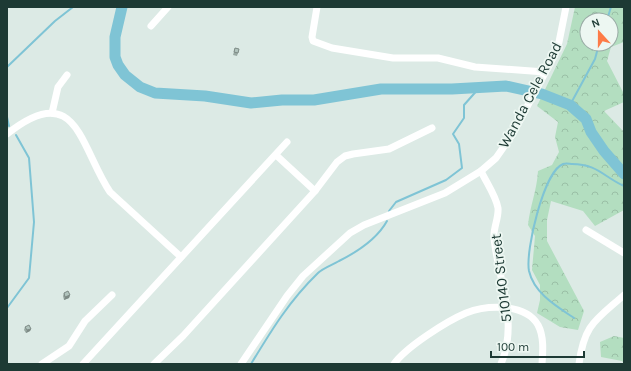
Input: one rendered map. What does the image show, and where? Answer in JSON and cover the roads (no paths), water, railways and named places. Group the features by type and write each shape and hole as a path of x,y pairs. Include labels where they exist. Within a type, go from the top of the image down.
{"street":[{"path":"151,26 168,7"},
{"path":"317,7 312,37 313,41 332,48 394,58 438,58 475,67 545,72"},
{"name":"Wanda Cele Road","path":"241,364 287,296 303,276 350,233 364,225 445,193 481,172 504,148 540,82 559,42 566,7"},
{"path":"52,113 58,86 67,75"},
{"path":"7,134 30,118 52,113 66,118 75,126 110,192 180,257"},
{"path":"154,364 182,336 315,191 337,162 345,156 389,149 432,128"},
{"path":"87,363 180,257 287,142"},
{"path":"276,155 315,191"},
{"name":"510140 Street","path":"481,172 498,208 493,236 507,308 506,340 500,364"},
{"path":"586,230 624,253"},
{"path":"42,364 69,346 85,321 112,295"},
{"path":"578,364 582,340 594,320 624,295"},
{"path":"394,364 399,357 411,347 457,318 479,309 507,308 526,313 538,325 542,336 542,364"}],"waterway":[{"path":"7,67 55,21 73,7"},
{"path":"122,7 115,37 115,57 118,65 125,75 140,87 155,93 205,96 251,103 282,100 314,100 381,89 452,89 506,86 542,94 570,105 586,119 591,132 604,151 624,174"},
{"path":"609,12 611,7"},
{"path":"570,105 595,59 597,52"},
{"path":"389,211 396,202 446,180 462,168 459,144 453,134 464,118 464,105 480,87"},
{"path":"7,117 9,126"},
{"path":"7,308 29,278 34,222 29,158 16,135"},
{"path":"574,318 553,304 541,292 536,286 529,271 530,247 533,230 543,196 549,181 556,170 563,164 588,166 624,186"},
{"path":"251,364 281,317 298,294 322,270 366,244 378,234 387,221"}]}
